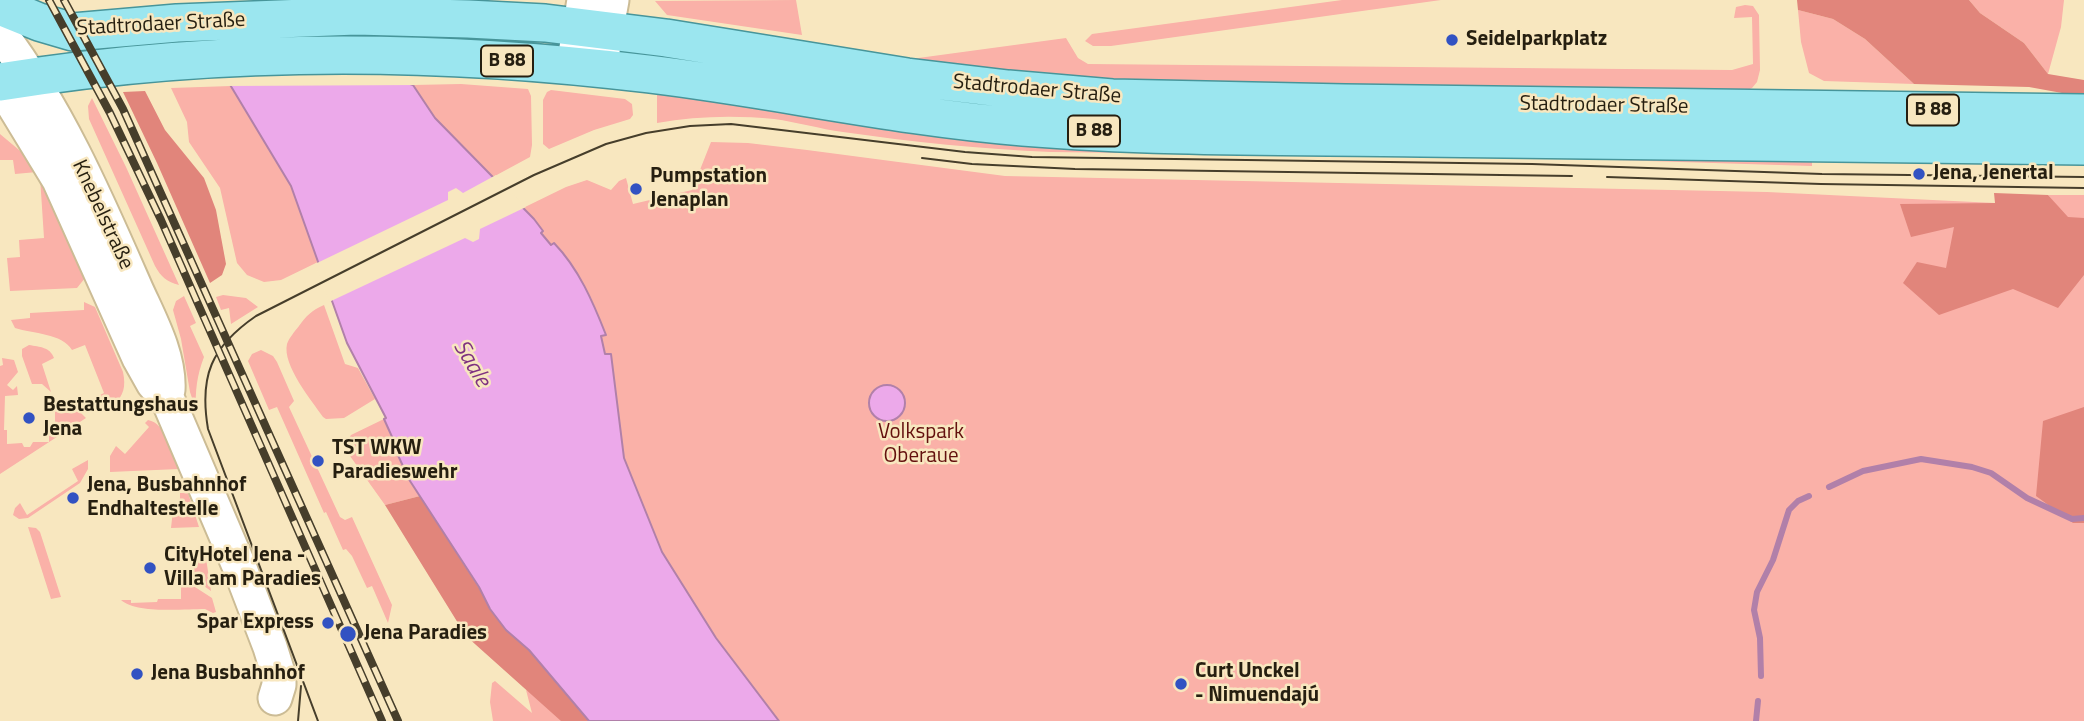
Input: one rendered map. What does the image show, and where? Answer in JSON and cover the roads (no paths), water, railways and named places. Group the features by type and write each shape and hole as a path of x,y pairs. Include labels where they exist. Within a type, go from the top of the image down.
{"main road":[{"name":"Stadtrodaer Straße","path":"2,31 73,32 177,23 332,16 595,14 666,38 907,76 1007,89 1112,97 1345,103 2084,113"},
{"path":"587,68 595,14"},
{"name":"Knebelstraße","path":"2,31 10,81 66,137 143,303 169,373 168,400 214,511 218,550 230,600 257,677 282,709"},
{"name":"Stadtrodaer Straße","path":"10,81 124,65 197,60 308,56 440,57 587,68 738,87 923,117 1027,128 1148,134 2084,146"}],"water":[{"name":"Saale","path":"179,0 413,85 435,118 534,219 551,245 554,243 563,253 584,286 606,335 601,336 605,354 611,354 624,458 662,552 716,638 779,721 589,721 529,650 506,630 410,481 395,449 397,448 384,419 386,418 347,343 291,186"},
{"path":"887,385 900,390 905,403 900,416 887,421 874,416 869,403 874,390"}],"waterway":[{"path":"1829,487 1863,471 1921,459 1972,467 1991,473 2027,498 2072,519 2084,518"},
{"path":"1761,676 1760,638 1754,610 1757,592 1773,560 1789,510 1798,501 1809,496"},
{"path":"1756,721 1758,701"}],"tram line":[{"path":"318,721 208,429 205,393 212,364 228,339 256,316 534,175 606,144 646,133 690,126 731,124 965,152 1032,157 1532,164 1822,174 2084,177"},
{"path":"922,158 972,164 1075,169 1572,176"},
{"path":"1607,177 2084,188"},
{"path":"298,721 301,686"}],"railway":[{"path":"49,0 110,113 161,220 382,721"},
{"path":"64,0 123,109 398,721"}],"place":[{"name":"Seidelparkplatz","path":"1452,40"},
{"name":"Jena, Jenertal","path":"1919,174"},
{"name":"Pumpstation Jenaplan","path":"636,189"},
{"name":"Bestattungshaus Jena","path":"29,418"},
{"name":"TST WKW Paradieswehr","path":"318,461"},
{"name":"Jena, Busbahnhof Endhaltestelle","path":"73,498"},
{"name":"CityHotel Jena - Villa am Paradies","path":"150,568"},
{"name":"Spar Express","path":"328,623"},
{"name":"Jena Paradies","path":"348,634"},
{"name":"Jena Busbahnhof","path":"137,674"},
{"name":"Curt Unckel - Nimuendajú","path":"1181,684"}],"park label":[{"name":"Volkspark Oberaue","path":"921,445"}]}
